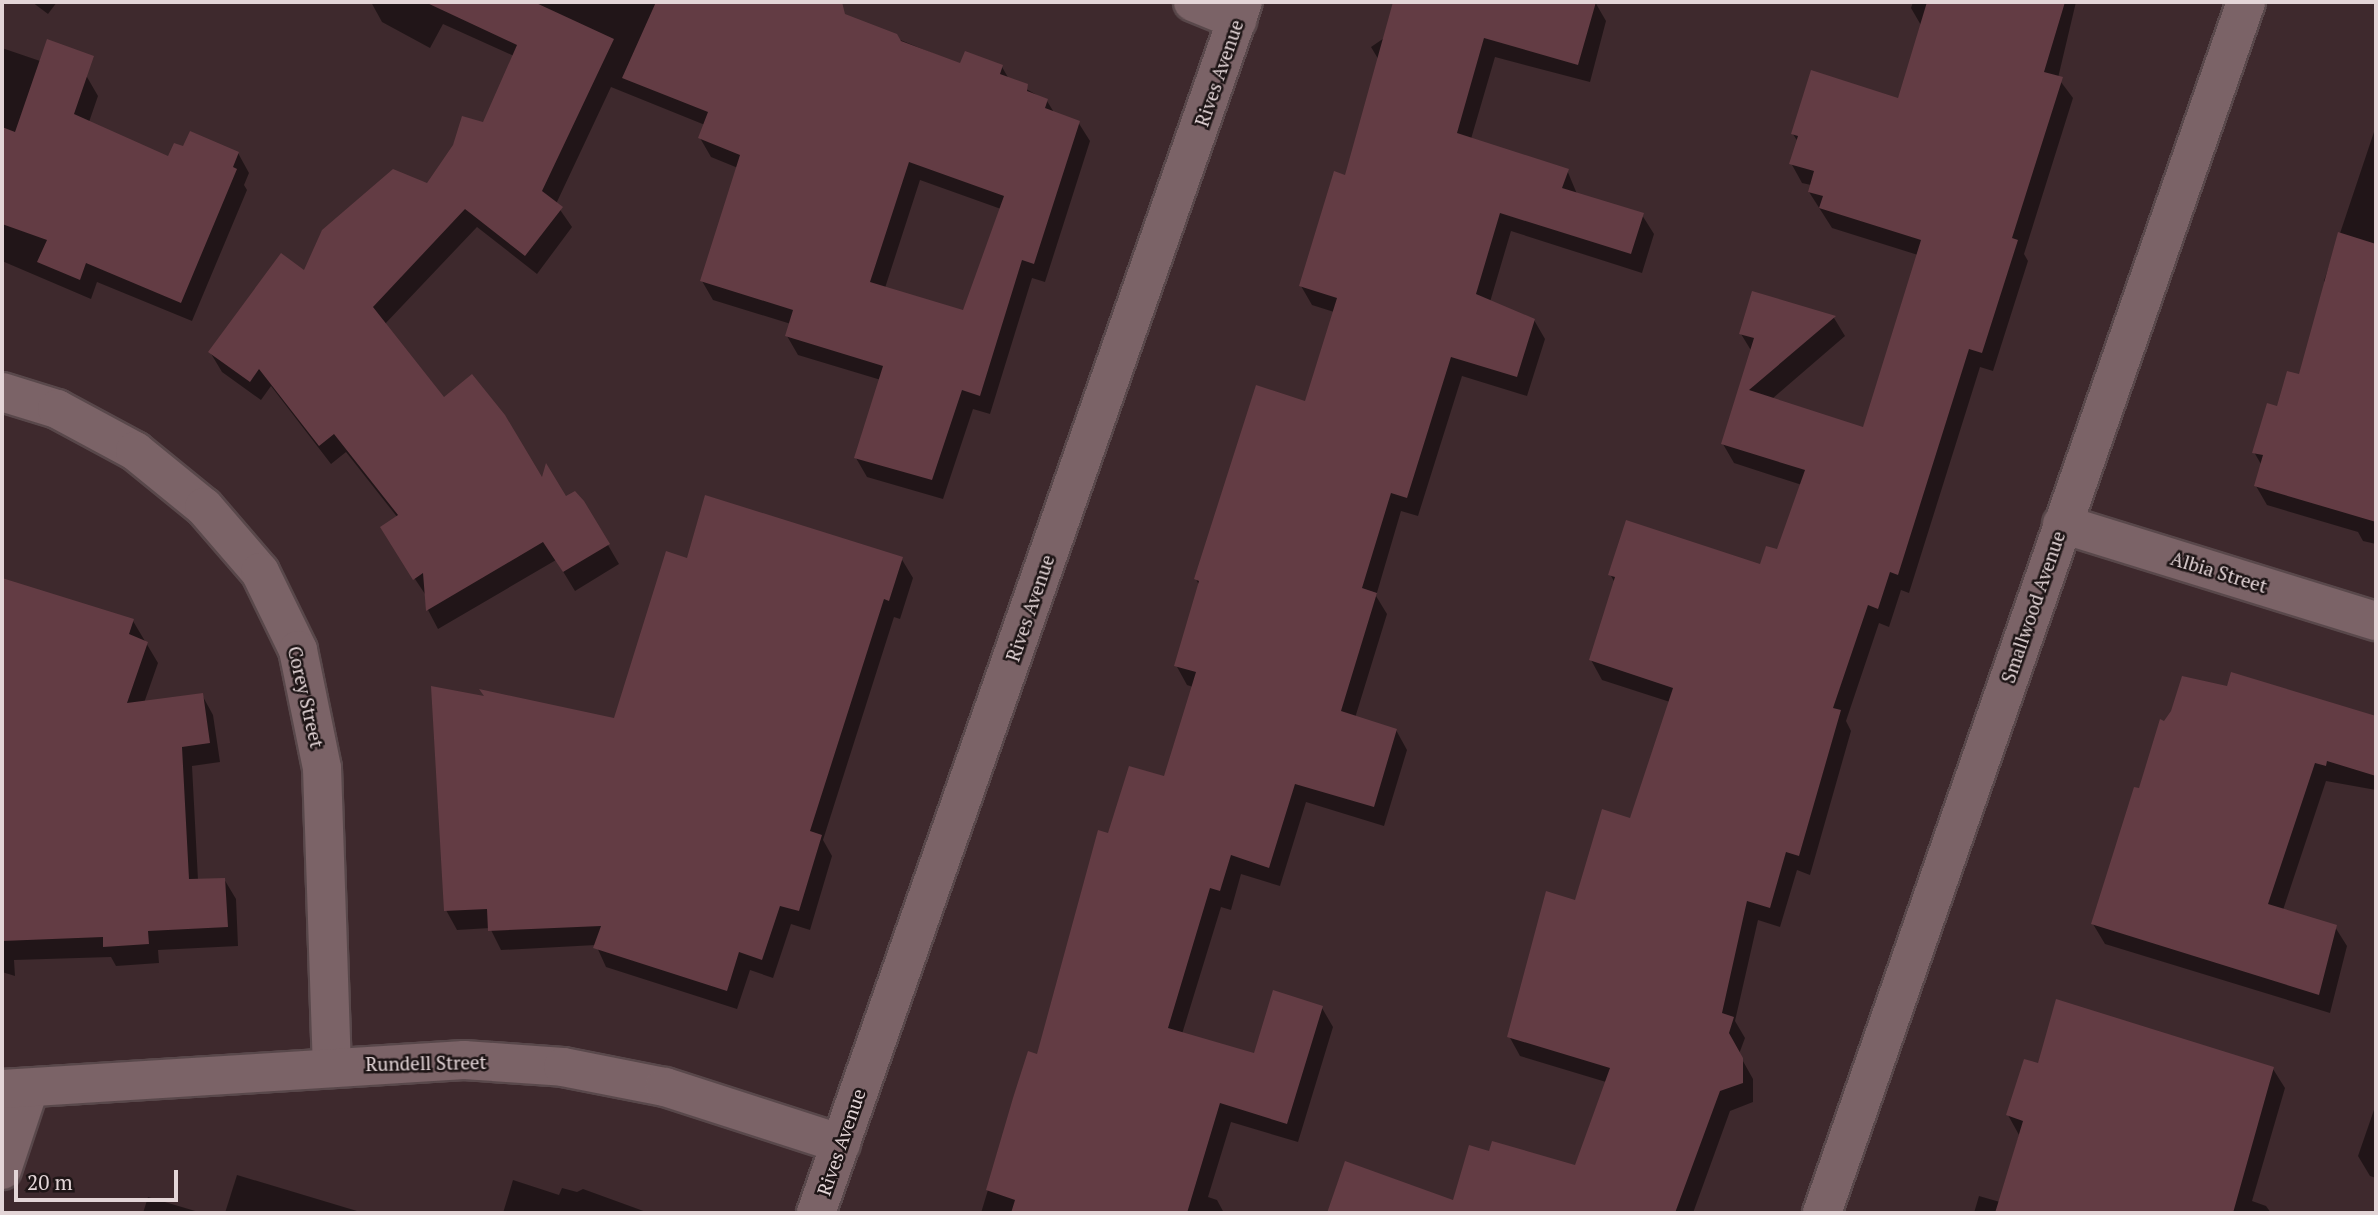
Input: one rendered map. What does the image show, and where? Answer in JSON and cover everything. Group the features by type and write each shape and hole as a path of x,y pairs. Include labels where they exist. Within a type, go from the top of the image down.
{"street":[{"path":"1193,2 1240,11"},
{"name":"Smallwood Avenue","path":"1822,1213 2246,2"},
{"name":"Rives Avenue","path":"816,1213 1240,11"},
{"name":"Corey Street","path":"2,392 57,409 135,451 204,507 260,572 298,650 322,768 332,1065"},
{"name":"Albia Street","path":"2062,524 2376,621"},
{"name":"Rundell Street","path":"15,1089 332,1065 464,1060 563,1067 665,1087 841,1144"},
{"path":"2,1170 15,1089"}],"building":[{"path":"425,2 534,2 614,39 542,191 563,207 525,256 465,209 373,307 444,397 472,374 505,415 542,477 546,463 566,496 575,491 584,501 610,544 563,572 543,542 426,611 423,573 413,580 380,527 398,515 334,434 319,446 259,369 250,382 208,352 281,253 304,270 322,230 393,169 427,183 453,145 462,116 483,122 517,45"},
{"path":"656,2 842,2 845,14 897,34 901,41 960,63 965,51 1003,65 1000,74 1028,84 1027,91 1048,99 1045,108 1080,121 1034,264 1022,260 980,396 962,390 932,480 854,458 883,366 785,336 793,310 700,281 740,155 698,138 708,112 622,78","holes":["909,162 1004,196 963,310 870,282"]},
{"path":"1393,2 1596,2 1578,65 1484,38 1457,133 1569,169 1562,188 1644,213 1631,254 1500,213 1476,294 1535,319 1517,377 1451,357 1407,498 1391,493 1362,588 1377,593 1341,711 1397,729 1374,807 1295,784 1269,868 1231,855 1220,891 1210,888 1168,1028 1254,1053 1273,990 1323,1006 1287,1124 1220,1103 1187,1213 1011,1213 1015,1200 986,1190 1013,1098 1028,1051 1037,1054 1098,830 1108,833 1129,766 1164,776 1196,672 1174,666 1199,581 1194,579 1256,385 1305,401 1337,298 1299,286 1334,171 1345,175"},
{"path":"1927,2 2065,2 2044,72 2063,77 2012,238 2018,240 1982,353 1969,349 1898,575 1890,572 1878,609 1868,605 1833,708 1841,710 1799,856 1786,852 1770,908 1747,901 1722,1013 1734,1017 1729,1033 1743,1058 1743,1083 1720,1091 1675,1213 1327,1213 1345,1161 1453,1200 1469,1145 1489,1151 1492,1141 1575,1165 1610,1068 1507,1037 1546,891 1575,900 1602,809 1630,818 1673,688 1589,660 1615,577 1608,575 1626,520 1760,564 1766,546 1777,549 1805,470 1721,444 1754,338 1739,334 1752,291 1836,316 1749,390 1863,427 1921,240 1819,208 1823,196 1808,192 1814,171 1789,164 1798,136 1791,134 1811,70 1898,98"},
{"path":"47,39 94,56 74,114 168,156 174,143 183,146 190,131 239,152 233,167 237,169 181,303 86,263 80,280 37,262 47,240 2,224 2,127 15,132"},
{"path":"2338,232 2376,244 2376,522 2254,486 2263,455 2252,453 2267,403 2277,406 2287,371 2299,374"},
{"path":"705,495 903,557 889,601 884,599 810,831 822,835 799,911 780,906 762,960 739,952 727,991 593,948 601,926 488,931 487,909 444,911 431,686 484,696 479,689 614,718 666,551 687,558"},
{"path":"2,578 134,619 129,634 148,642 127,703 203,693 210,743 182,747 189,879 225,878 228,927 148,931 149,944 103,947 103,937 2,941"},
{"path":"2231,672 2376,716 2376,776 2327,761 2326,766 2315,763 2268,904 2337,925 2319,995 2091,924 2134,787 2139,788 2160,719 2164,721 2171,711 2182,676 2227,686"},
{"path":"2056,999 2274,1067 2233,1213 1995,1213 2023,1121 2006,1115 2024,1059 2038,1063"}]}
